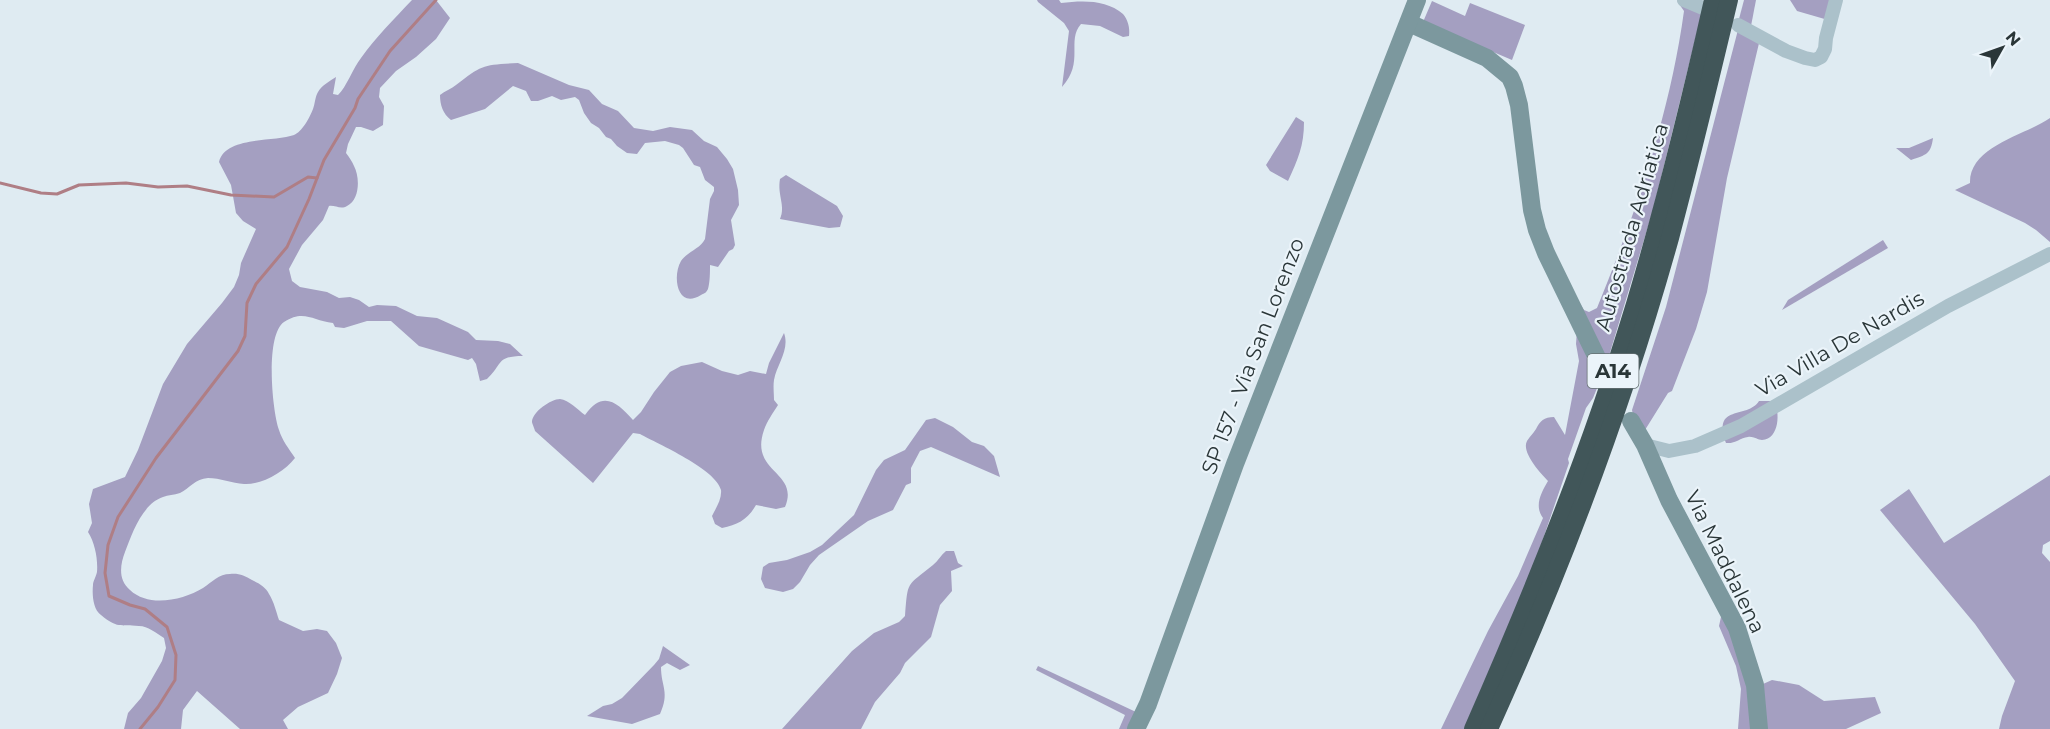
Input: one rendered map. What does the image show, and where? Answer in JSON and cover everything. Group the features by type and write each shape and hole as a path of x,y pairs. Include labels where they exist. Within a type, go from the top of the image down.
{"highway":[{"name":"Autostrada Adriatica","path":"1489,729 1517,668 1568,543 1632,364 1690,163 1729,0"},
{"name":"Autostrada Adriatica","path":"1473,729 1554,538 1618,356 1663,206 1708,4"}],"main road":[{"name":"SP 157 - Via San Lorenzo","path":"1136,729 1148,704 1234,464 1417,0"},
{"path":"1409,23 1487,58 1510,77 1519,105 1532,210 1538,230 1546,253 1602,368"},
{"name":"Via Maddalena","path":"1631,421 1737,628 1755,685 1759,729"}],"street":[{"path":"1684,0 1708,4"},
{"path":"1738,25 1786,51 1815,60 1821,57 1825,49 1836,0"},
{"name":"Via Villa De Nardis","path":"1645,445 1669,451 1695,446 1741,426 1948,306 2050,254"}],"shaded area":[{"path":"412,0 436,0 450,18 436,39 396,71 380,88 379,97 384,106 383,125 373,131 356,127 346,153 356,171 357,194 345,207 329,206 323,220 302,245 289,269 292,281 300,287 327,292 339,298 350,297 359,300 369,307 396,306 417,316 437,318 468,332 476,340 510,344 523,356 504,359 487,379 480,381 476,364 472,358 468,360 419,346 391,321 367,321 344,328 303,316 297,316 284,322 274,342 272,390 279,430 295,458 279,473 265,480 244,484 208,478 196,482 180,493 165,496 156,501 149,506 135,529 123,557 122,577 126,586 138,596 166,600 195,592 222,575 244,576 266,589 279,620 303,631 317,629 327,631 336,643 342,658 337,674 328,693 298,707 283,720 288,729 240,729 197,691 183,710 181,729 124,729 128,713 141,698 162,661 166,648 164,638 152,630 142,626 115,624 96,609 93,582 97,572 97,562 88,532 92,523 89,504 93,489 125,477 138,450 163,384 187,344 222,303 234,287 239,275 241,263 256,229 243,221 236,213 231,185 219,162 223,154 240,144 294,135 303,128 320,90 336,77 333,94 338,95 367,50"},
{"path":"1037,0 1059,0 1061,3 1095,2 1110,6 1125,16 1129,36 1123,37 1100,26 1081,24 1075,38 1073,69 1062,87 1069,31 1064,23"},
{"path":"1744,0 1756,0 1751,26 1739,19"},
{"path":"1790,0 1834,0 1828,20 1797,11"},
{"path":"1432,1 1465,16 1470,3 1525,25 1512,60 1423,22"},
{"path":"1677,1 1702,12 1653,210 1605,369 1579,302 1584,310 1589,312 1597,308 1638,199 1661,125 1678,49 1684,11"},
{"path":"1739,26 1760,39 1727,178 1707,292 1696,329 1672,391 1668,393 1645,430 1633,415 1632,410 1666,307"},
{"path":"518,63 569,85 589,90 602,104 618,111 634,128 653,131 670,127 692,130 704,141 717,147 727,159 733,169 738,190 739,205 731,220 735,245 718,267 710,265 709,286 705,293 686,298 679,289 677,275 681,261 705,239 710,199 714,187 705,180 700,167 694,165 679,145 665,141 645,143 637,154 627,153 591,123 579,100 575,97 561,100 552,96 531,101 526,91 513,86 485,109 451,120 446,115 440,95 484,67"},
{"path":"1296,117 1304,122 1303,138 1288,181 1270,171 1266,165"},
{"path":"2050,118 2050,242 2025,223 1955,190 1970,183 1972,170 1989,151"},
{"path":"1933,138 1927,153 1911,160 1896,148 1909,148"},
{"path":"786,175 837,206 843,216 840,227 829,228 780,219 782,210 780,179"},
{"path":"1883,240 1888,248 1782,310 1788,300"},
{"path":"1577,330 1602,376 1586,408 1531,574 1464,729 1441,729 1488,631 1518,576 1543,518 1539,504 1548,481 1532,462 1526,446 1539,424 1548,418 1554,417 1565,435 1579,361 1576,344"},
{"path":"784,333 784,351 774,382 774,400 778,405 765,427 761,444 768,464 786,486 788,495 785,507 776,509 756,505 742,521 722,528 715,524 712,516 721,493 717,482 698,466 640,434 633,433 593,483 535,431 532,422 538,410 560,399 570,403 585,415 598,402 610,401 622,408 633,420 670,372 681,366 702,362 738,375 750,371 766,374"},
{"path":"1759,401 1774,401 1776,406 1778,417 1772,435 1762,440 1750,437 1726,443 1723,430 1727,417 1754,407"},
{"path":"935,418 953,427 972,442 984,446 994,456 1000,477 931,447 920,451 911,468 911,483 906,485 893,510 868,521 819,555 793,589 783,592 765,588 761,579 763,567 769,563 810,552 822,545 854,515 876,470 884,460 905,450 926,420"},
{"path":"2050,475 2050,541 2043,545 2042,553 2050,562 2050,729 1999,729 2015,681 1975,624 1880,510 1909,489 1944,543"},
{"path":"946,551 954,551 958,563 963,566 951,571 952,591 940,605 931,637 905,663 900,673 875,702 861,729 782,729 852,651 874,633 899,622 905,616 910,585"},
{"path":"1726,614 1734,629 1757,729 1738,729 1741,689 1736,666 1719,626 1721,617"},
{"path":"663,646 690,665 680,670 667,663 661,667 665,695 660,714 632,724 587,716 622,698 659,659"},
{"path":"1038,666 1136,712 1131,729 1119,729 1125,715 1036,670"},
{"path":"1772,680 1799,685 1824,701 1875,697 1881,713 1846,729 1763,729 1763,684"}],"waterway":[{"path":"140,729 158,707 175,680 176,655 167,627 145,609 109,596 105,573 108,545 118,517 156,458 238,351 245,336 247,303 256,284 287,247 324,160 358,99 390,51 436,0"},
{"path":"0,183 41,193 57,194 79,185 126,183 158,187 187,186 231,195 274,197 308,177 317,178"}]}
